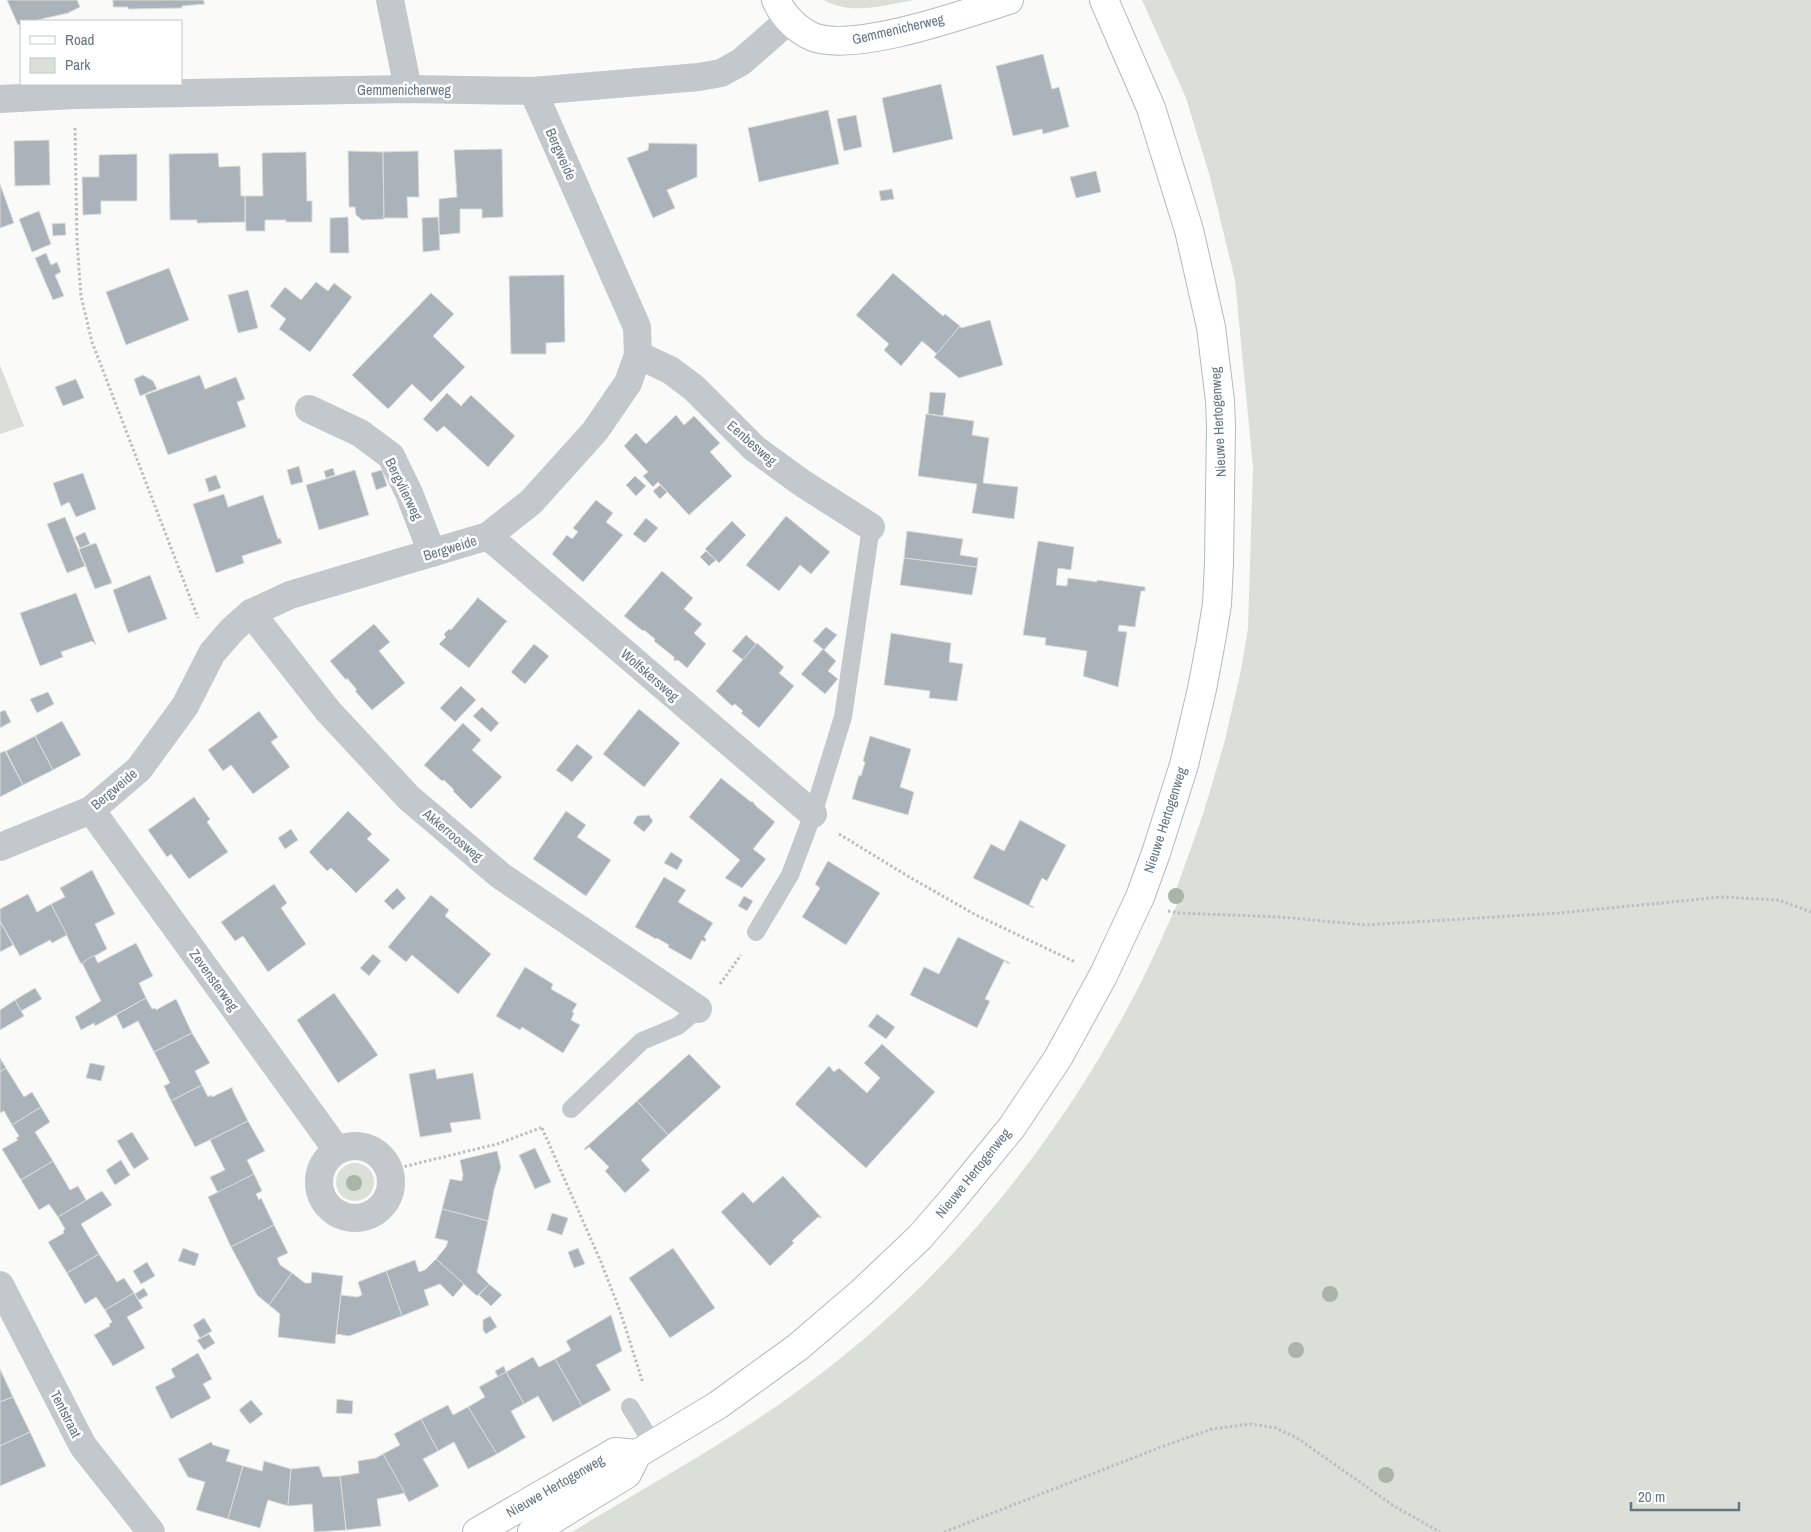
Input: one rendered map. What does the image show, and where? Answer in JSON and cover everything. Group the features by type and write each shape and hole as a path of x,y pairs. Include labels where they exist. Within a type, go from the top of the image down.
{"main road":[{"name":"Gemmenicherweg","path":"782,10 800,30 814,37 841,42 876,37 923,26 1010,0"},
{"name":"Nieuwe Hertogenweg","path":"532,1532 627,1474 645,1449 742,1389 798,1347 834,1318 894,1263 925,1231 1012,1126 1058,1058 1082,1016 1140,897 1184,765 1202,689 1216,604 1222,483 1220,401 1211,327 1189,230 1151,108 1104,0"},
{"name":"Nieuwe Hertogenweg","path":"477,1532 615,1452 645,1449"}],"street":[{"path":"390,0 408,89"},
{"name":"Gemmenicherweg","path":"0,99 75,95 408,89 533,91 699,77 721,73 741,62 782,10"},
{"name":"Bergweide","path":"0,847 91,810 139,769 185,706 212,653 250,613 290,595 488,536 532,502 595,431 628,383 638,354 637,327 533,91"},
{"name":"Eenbesweg","path":"638,354 676,374 694,388 754,448 802,483 871,527"},
{"name":"Bergvlierweg","path":"308,409 360,432 390,456 409,493 432,553"},
{"name":"Wolfskersweg","path":"488,536 813,814"},
{"name":"Akkerroosweg","path":"250,613 328,711 409,798 501,876 698,1009"},
{"name":"Zevensterweg","path":"91,810 337,1150"},
{"path":"349,1146 362,1146 374,1151 384,1159 390,1170 392,1183 390,1195 383,1206 373,1214 361,1218 349,1218 337,1214 320,1195 318,1182 320,1170 327,1159 337,1150 349,1146"},
{"name":"Tentstraat","path":"0,1285 83,1446 151,1532"}],"lane":[{"path":"756,932 790,874 813,814 844,717 871,527"},
{"path":"571,1109 642,1041 678,1026 698,1009"},
{"path":"630,1407 645,1449"}],"path":[{"path":"75,95 77,241 81,296 92,342 212,653"},
{"path":"813,814 828,826 906,875 974,914 1080,965"},
{"path":"1172,912 1281,917 1365,925 1559,913 1722,897 1779,900 1811,912"},
{"path":"698,1009 728,976 756,932"},
{"path":"390,1170 497,1144 542,1128 571,1109"},
{"path":"542,1128 601,1262 620,1311 645,1390"},
{"path":"944,1532 1212,1429 1250,1424 1276,1428 1296,1438 1394,1506 1440,1532"}],"green space":[{"path":"824,0 914,0 868,8 857,8 834,5"},
{"path":"1142,0 1811,0 1811,1532 572,1532 725,1440 814,1379 862,1341 950,1257 1028,1163 1064,1113 1097,1062 1134,996 1177,904 1175,899 1176,890 1203,814 1224,744 1241,670 1248,628 1253,467 1235,280 1210,177 1186,98"},
{"path":"0,365 24,426 0,434"},
{"path":"355,1163 369,1168 374,1182 369,1196 355,1201 341,1196 336,1182 341,1168"}],"building":[{"path":"7,0 77,0 80,7 68,13 37,20 20,20 20,24 18,25"},
{"path":"113,0 203,0 205,4 182,6 182,8 128,9 128,7 113,7"},
{"path":"1043,54 1052,89 1059,87 1069,127 1043,134 1042,129 1013,136 996,66"},
{"path":"941,84 953,139 893,153 882,98"},
{"path":"828,110 839,164 759,182 748,128"},
{"path":"856,115 862,147 844,151 837,119"},
{"path":"49,140 50,185 15,186 14,141"},
{"path":"649,143 697,144 697,177 667,190 675,208 653,218 627,158 648,150"},
{"path":"502,149 503,217 482,218 482,209 460,209 460,233 439,235 439,199 457,197 454,150"},
{"path":"348,151 383,152 384,219 362,220 356,215 355,207 349,207"},
{"path":"418,151 419,197 407,197 408,218 384,218 383,152"},
{"path":"306,152 307,201 312,201 312,222 265,220 265,231 246,231 245,196 263,196 262,153"},
{"path":"218,153 219,167 240,166 241,196 245,196 245,222 197,223 197,220 170,220 169,154"},
{"path":"137,154 137,201 101,201 101,214 83,215 82,177 99,177 99,155"},
{"path":"1096,171 1101,192 1076,198 1070,177"},
{"path":"0,184 14,223 0,228"},
{"path":"892,189 894,199 881,201 879,191"},
{"path":"39,211 51,244 32,252 19,219"},
{"path":"348,217 349,253 330,253 330,218"},
{"path":"438,217 440,250 423,252 422,218"},
{"path":"65,223 66,235 53,236 52,224"},
{"path":"46,253 51,265 57,262 61,272 55,275 64,296 53,300 35,258"},
{"path":"169,268 189,320 126,345 106,292"},
{"path":"893,273 943,316 945,314 960,326 937,354 922,341 901,366 884,350 889,344 856,315"},
{"path":"564,275 565,342 546,343 546,354 511,354 509,276"},
{"path":"316,282 328,291 334,283 352,297 310,352 279,329 286,319 270,306 285,287 301,300"},
{"path":"248,290 258,328 238,333 228,295"},
{"path":"431,293 454,314 433,336 465,367 431,402 412,384 388,409 352,375"},
{"path":"990,320 1003,365 959,378 934,357 960,326 961,328"},
{"path":"143,375 153,381 157,389 140,396 134,379"},
{"path":"200,375 205,389 236,377 245,399 237,402 246,427 168,455 145,395"},
{"path":"76,379 84,398 63,406 55,387"},
{"path":"930,392 946,393 943,416 928,414"},
{"path":"447,393 461,406 471,395 515,436 488,467 444,426 437,432 423,419"},
{"path":"926,414 974,421 972,435 989,438 983,483 1018,487 1014,519 972,513 977,484 918,476"},
{"path":"676,415 684,425 694,416 720,443 710,452 732,476 689,515 658,482 653,487 643,476 648,472 624,446 636,433 646,444"},
{"path":"299,466 303,482 291,485 287,470"},
{"path":"333,468 335,475 326,478 324,471"},
{"path":"355,470 369,515 319,530 306,485"},
{"path":"382,470 387,486 376,490 371,473"},
{"path":"83,473 96,509 76,517 69,502 61,506 53,483"},
{"path":"216,475 221,488 209,492 205,479"},
{"path":"635,476 646,486 636,496 626,485"},
{"path":"660,485 667,492 660,499 653,491"},
{"path":"224,494 228,507 263,495 278,539 280,538 282,543 242,556 244,563 216,573 193,504"},
{"path":"596,500 613,513 606,522 623,535 583,582 552,554 567,535 572,539 578,532 573,528"},
{"path":"786,516 830,552 811,574 800,565 779,591 746,565"},
{"path":"65,517 85,566 67,573 47,524"},
{"path":"646,518 658,528 645,543 633,534"},
{"path":"732,521 746,535 719,563 705,549"},
{"path":"907,531 963,539 960,555 978,558 977,567 904,558"},
{"path":"85,532 90,544 80,548 75,537"},
{"path":"1038,541 1074,547 1071,570 1058,568 1056,585 1067,586 1068,578 1145,587 1145,591 1141,591 1135,627 1119,625 1118,631 1127,632 1118,687 1083,676 1087,651 1045,645 1046,638 1023,635"},
{"path":"96,543 112,583 95,589 79,549"},
{"path":"706,551 716,560 709,566 700,557"},
{"path":"904,558 977,567 972,595 900,585"},
{"path":"662,571 693,598 684,609 702,624 694,633 706,644 687,668 678,660 674,661 674,657 654,641 655,639 624,616"},
{"path":"150,575 167,619 128,633 113,590"},
{"path":"76,593 96,645 92,641 61,652 63,657 40,666 20,613"},
{"path":"477,597 508,622 506,622 469,668 439,644 446,637 444,634 449,629 451,630"},
{"path":"374,624 390,642 379,651 405,683 372,710 355,691 357,690 347,678 346,680 330,661"},
{"path":"826,627 837,635 824,650 813,641"},
{"path":"891,633 951,643 949,662 963,664 957,701 929,698 930,691 884,685"},
{"path":"746,635 756,644 743,660 732,651"},
{"path":"757,643 784,667 779,673 794,686 759,728 741,713 743,711 735,704 732,706 716,691"},
{"path":"534,644 549,656 525,684 511,672"},
{"path":"823,649 836,661 828,671 838,679 825,694 801,674"},
{"path":"461,686 476,700 455,722 440,708"},
{"path":"48,692 54,704 37,713 30,699"},
{"path":"482,707 499,723 491,732 473,716"},
{"path":"639,709 680,743 644,787 603,754"},
{"path":"5,710 11,722 0,728 0,712"},
{"path":"259,711 278,737 271,742 290,767 253,794 231,765 223,771 208,750"},
{"path":"62,721 81,755 53,770 35,736"},
{"path":"463,723 481,740 472,750 502,777 471,809 444,780 442,781 424,765"},
{"path":"35,736 53,770 23,785 6,751"},
{"path":"870,736 911,749 900,787 914,792 908,815 852,799 865,762 863,761"},
{"path":"577,744 593,757 572,782 556,770"},
{"path":"5,751 23,785 0,797 0,753"},
{"path":"721,778 752,801 775,822 753,849 766,859 742,888 725,878 740,860 689,817"},
{"path":"194,797 210,819 207,822 228,852 189,879 171,854 167,857 148,830"},
{"path":"348,811 372,834 367,839 390,860 356,893 331,868 327,871 309,852"},
{"path":"566,811 586,825 577,837 611,860 586,896 533,859"},
{"path":"649,815 653,821 644,832 633,823 637,816"},
{"path":"1020,820 1066,845 1047,881 1042,878 1029,905 1033,908 973,878 991,844 1004,851"},
{"path":"291,829 298,840 285,849 278,838"},
{"path":"671,852 683,860 677,870 664,863"},
{"path":"828,861 880,893 846,945 802,917 820,888 815,884"},
{"path":"92,870 115,914 95,924 107,949 81,964 51,904 65,897 60,888"},
{"path":"664,877 686,890 678,902 713,923 704,937 706,939 705,942 702,940 691,960 668,947 669,945 635,927"},
{"path":"274,884 287,903 281,908 306,944 268,972 243,936 235,941 221,922"},
{"path":"397,888 406,898 393,910 384,901"},
{"path":"28,894 37,912 51,904 67,935 52,943 50,940 20,956 0,921 0,909"},
{"path":"431,895 449,910 445,916 491,954 458,994 412,955 406,962 388,947"},
{"path":"744,896 753,901 747,911 738,906"},
{"path":"0,921 13,945 0,952"},
{"path":"958,937 1010,963 1004,961 985,999 990,1001 977,1028 910,995 924,967 939,974"},
{"path":"136,943 153,976 139,983 146,998 95,1026 94,1023 81,1030 75,1017 101,1001 82,963 94,955 98,963"},
{"path":"373,954 381,961 369,976 360,968"},
{"path":"525,967 553,984 551,989 577,1004 572,1012 574,1013 571,1020 580,1025 563,1053 522,1027 520,1030 496,1016"},
{"path":"35,988 42,999 21,1011 15,1000"},
{"path":"334,993 378,1055 338,1083 297,1020"},
{"path":"146,998 152,1009 155,1008 156,1010 176,999 192,1033 154,1052 138,1021 123,1029 116,1015"},
{"path":"15,1000 24,1016 0,1030 0,1010"},
{"path":"877,1014 895,1027 886,1039 868,1026"},
{"path":"192,1033 210,1063 195,1071 202,1085 171,1101 164,1086 170,1083 154,1052"},
{"path":"882,1044 935,1092 866,1168 795,1104 829,1066 834,1072 839,1068 867,1093 880,1078 864,1063"},
{"path":"689,1054 721,1087 668,1135 637,1101"},
{"path":"0,1058 6,1068 0,1072"},
{"path":"90,1063 105,1066 101,1081 86,1078"},
{"path":"6,1068 24,1097 32,1092 41,1107 12,1125 4,1111 0,1113 0,1072"},
{"path":"435,1069 437,1079 473,1073 481,1119 450,1123 452,1132 420,1137 409,1074"},
{"path":"202,1085 208,1097 233,1087 232,1089 248,1121 195,1147 171,1101"},
{"path":"637,1101 668,1135 641,1160 650,1170 625,1193 605,1171 609,1167 589,1147 584,1149"},
{"path":"41,1107 50,1122 35,1132 53,1161 21,1180 2,1149 18,1140 16,1138 19,1136 12,1125"},
{"path":"248,1121 265,1151 247,1160 254,1174 218,1193 210,1177 225,1170 210,1140"},
{"path":"132,1132 149,1159 134,1169 117,1141"},
{"path":"535,1148 551,1182 535,1189 519,1155"},
{"path":"497,1151 501,1167 488,1221 442,1209 450,1179 462,1181 463,1175 460,1160"},
{"path":"121,1160 130,1175 115,1185 106,1170"},
{"path":"53,1161 70,1190 78,1186 86,1200 58,1217 49,1204 39,1210 21,1180"},
{"path":"254,1174 262,1191 256,1194 259,1200 261,1198 274,1225 231,1247 208,1197"},
{"path":"783,1176 822,1218 818,1217 792,1241 794,1243 770,1266 721,1212 743,1192 753,1203"},
{"path":"102,1191 112,1205 81,1224 99,1254 67,1273 48,1242 64,1233 65,1229 58,1217"},
{"path":"442,1209 488,1221 477,1272 489,1284 477,1296 436,1259 446,1247 448,1241 435,1238"},
{"path":"552,1213 568,1218 562,1235 547,1230"},
{"path":"274,1225 288,1253 277,1258 280,1265 292,1273 269,1305 257,1295 231,1247"},
{"path":"183,1248 199,1254 195,1266 178,1261"},
{"path":"578,1248 585,1264 574,1268 568,1252"},
{"path":"673,1248 715,1308 670,1338 629,1278"},
{"path":"99,1254 117,1282 124,1278 134,1293 105,1310 96,1297 85,1304 67,1273"},
{"path":"436,1259 464,1284 453,1297 440,1284 424,1290 429,1305 402,1316 386,1271 415,1260 419,1272 425,1270"},
{"path":"147,1262 155,1276 141,1284 133,1271"},
{"path":"386,1271 402,1316 349,1336 336,1334 341,1295 357,1297 362,1295 358,1282"},
{"path":"312,1272 343,1276 335,1344 278,1337 280,1314 269,1305 292,1273 305,1283 311,1283"},
{"path":"489,1284 502,1295 491,1306 479,1295"},
{"path":"144,1288 148,1295 139,1300 135,1294"},
{"path":"134,1293 143,1308 127,1317 145,1348 113,1366 94,1335 110,1326 109,1324 112,1322 105,1310"},
{"path":"611,1315 622,1351 596,1365 611,1390 582,1406 555,1359 571,1350 566,1341"},
{"path":"490,1316 497,1327 486,1334 483,1330 483,1320"},
{"path":"204,1318 212,1331 200,1338 193,1325"},
{"path":"209,1334 215,1343 204,1350 197,1340"},
{"path":"198,1353 212,1379 203,1384 211,1398 171,1419 155,1387 175,1377 171,1369"},
{"path":"533,1357 539,1367 555,1359 582,1406 553,1422 538,1396 524,1404 506,1372"},
{"path":"504,1366 506,1372 498,1377 495,1371"},
{"path":"0,1369 13,1397 0,1402"},
{"path":"506,1372 524,1404 511,1411 526,1437 497,1454 468,1407 485,1397 479,1387"},
{"path":"13,1397 30,1432 0,1446 0,1402"},
{"path":"337,1399 353,1401 352,1414 336,1413"},
{"path":"251,1400 263,1414 250,1424 239,1410"},
{"path":"448,1405 453,1415 468,1407 497,1454 468,1469 454,1442 438,1451 421,1419"},
{"path":"421,1419 438,1451 423,1459 439,1486 409,1502 383,1454 400,1445 394,1434"},
{"path":"30,1432 46,1466 0,1486 0,1446"},
{"path":"211,1442 213,1445 230,1450 226,1461 243,1466 228,1519 196,1510 205,1482 188,1477 178,1459"},
{"path":"383,1454 405,1493 377,1499 381,1526 346,1530 340,1476 359,1473 358,1461 376,1458"},
{"path":"264,1461 291,1469 288,1506 268,1500 260,1528 228,1519 243,1466 262,1471"},
{"path":"319,1466 323,1477 340,1476 346,1530 314,1532 312,1504 288,1506 291,1469"}]}
